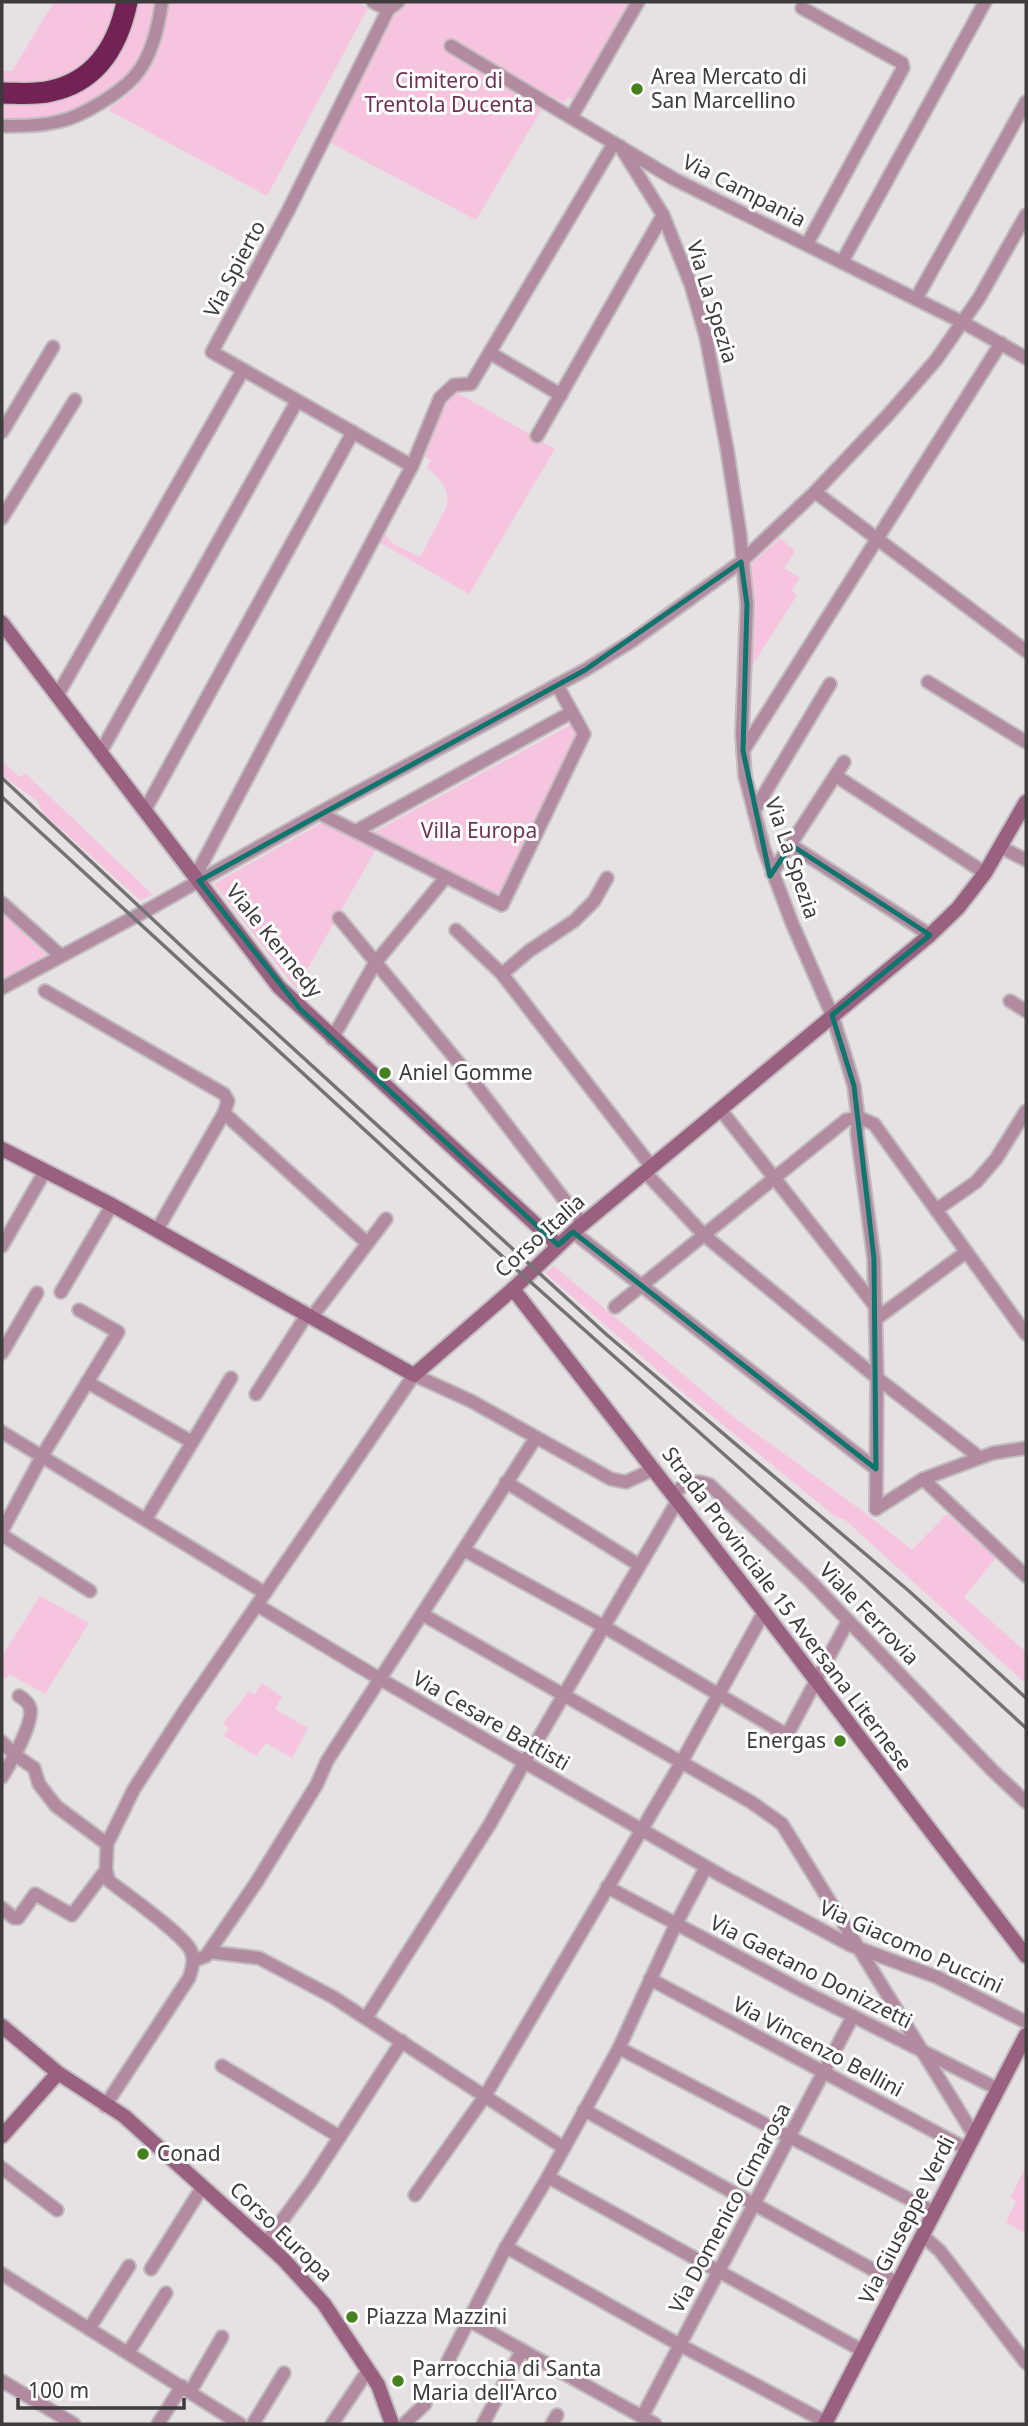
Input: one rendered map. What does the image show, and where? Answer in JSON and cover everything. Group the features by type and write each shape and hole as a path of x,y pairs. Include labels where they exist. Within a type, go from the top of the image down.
{"highway":[{"path":"2,93 50,92 69,85 88,73 106,57 120,32 126,3"}],"street":[{"path":"2,126 35,126 64,121 113,95 135,76 149,51 158,27 162,2"},
{"path":"373,2 393,6"},
{"path":"572,116 638,2"},
{"path":"842,262 985,2"},
{"name":"Via Spierto","path":"393,6 212,352 412,466"},
{"path":"802,8 902,63 903,68 807,244"},
{"name":"Via Campania","path":"452,46 650,164 749,217 964,323 1026,358"},
{"path":"916,299 1026,102"},
{"path":"197,879 412,466 440,398 454,385 471,384 617,145"},
{"name":"Via La Spezia","path":"617,145 663,215 691,285 706,337 727,449 747,604 742,735 746,776 772,873 832,1015 855,1086 857,1133 874,1259 876,1509 923,1479"},
{"path":"643,183 650,164"},
{"path":"537,436 663,215"},
{"path":"2,988 197,879 557,685 632,641 741,562 815,492 936,360 964,323 1026,215"},
{"path":"743,751 1001,343"},
{"path":"2,432 53,347"},
{"path":"490,354 561,396"},
{"path":"57,696 243,370"},
{"path":"2,518 75,400"},
{"path":"100,753 297,401"},
{"path":"145,810 353,432"},
{"path":"815,492 1026,651"},
{"name":"Viale Kennedy","path":"2,624 279,987 332,1039 558,1245"},
{"path":"928,682 1026,742"},
{"path":"754,811 830,684"},
{"path":"319,813 502,905 584,734 557,685"},
{"path":"356,831 572,712"},
{"path":"772,873 844,762"},
{"path":"836,776 985,873"},
{"name":"Corso Italia","path":"414,1375 513,1289 558,1245 958,908 985,873 1026,802"},
{"path":"791,845 930,934"},
{"path":"1000,847 1026,860"},
{"path":"332,1039 375,963 446,877"},
{"path":"502,974 529,951 574,920 594,901 607,878"},
{"path":"2,903 61,956"},
{"path":"339,918 459,1063 578,1228 642,1286 876,1469"},
{"path":"456,930 502,974 648,1169 704,1235 877,1378 979,1457"},
{"path":"45,991 224,1094 228,1101 224,1113 157,1230"},
{"path":"1010,1001 1026,1011"},
{"path":"720,1109 775,1177 876,1313 966,1252"},
{"path":"224,1113 366,1242"},
{"path":"936,1210 976,1182 996,1159 1025,1114"},
{"path":"615,1307 845,1120 858,1117 874,1124 1026,1334"},
{"path":"2,1149 112,1205 414,1375 471,1401 535,1439 619,1482 626,1482 654,1469"},
{"path":"2,1246 45,1171"},
{"path":"61,1292 112,1205"},
{"path":"256,1394 308,1317 386,1219"},
{"name":"Strada Provinciale 15 Aversana Liternese","path":"513,1289 1026,1956"},
{"path":"2,1353 37,1293"},
{"path":"79,1310 118,1332 43,1456 2,1533 90,1591"},
{"path":"105,2106 189,1978 193,1961 191,1949 169,1928 109,1881 106,1870 107,1844 134,1789 414,1375"},
{"path":"146,1519 231,1378"},
{"path":"87,1382 192,1442"},
{"path":"2,1432 265,1593"},
{"path":"193,1961 206,1956 270,1861 317,1784 327,1761 535,1439"},
{"path":"1026,1448 979,1457 923,1479 1026,1576"},
{"name":"Viale Ferrovia","path":"675,1497 688,1483 701,1481 710,1485 810,1581 1026,1802"},
{"path":"506,1482 639,1565"},
{"path":"366,2018 478,1844 639,1565 675,1497"},
{"path":"464,1550 603,1626 787,1735 848,1621"},
{"name":"Via Cesare Battisti","path":"257,1605 706,1867"},
{"path":"415,2195 485,2096 681,1763 764,1612"},
{"path":"422,1614 751,1802 782,1824 974,2135"},
{"path":"2,1777 15,1755 31,1713 30,1705 19,1696"},
{"path":"2,1742 34,1768 39,1784 56,1806 107,1844"},
{"path":"448,2361 506,2247 548,2177 618,2048 706,1867"},
{"name":"Via Giacomo Puccini","path":"706,1867 861,1950 937,1976 1026,2022"},
{"path":"2,1908 13,1918 18,1918 35,1894 72,1915 106,1870"},
{"name":"Via Gaetano Donizzetti","path":"607,1887 998,2089"},
{"path":"209,1952 259,1958 333,1997 564,2147"},
{"name":"Via Vincenzo Bellini","path":"650,1979 967,2149"},
{"name":"Via Domenico Cimarosa","path":"642,2417 853,2015"},
{"name":"Corso Europa","path":"2,2026 58,2073 124,2116 270,2247 324,2304 378,2385 392,2424"},
{"name":"Via Giuseppe Verdi","path":"828,2423 897,2283 1026,2035"},
{"path":"270,2247 270,2237 340,2137 402,2041"},
{"path":"618,2048 934,2212"},
{"path":"222,2066 340,2137"},
{"path":"2,2136 58,2073"},
{"path":"584,2110 897,2283"},
{"path":"2,2168 57,2210"},
{"path":"548,2177 863,2351"},
{"path":"150,2269 203,2186"},
{"path":"922,2235 940,2251 1026,2363"},
{"path":"506,2247 680,2345 828,2423"},
{"path":"89,2329 129,2266"},
{"path":"2,2274 240,2424"},
{"path":"128,2353 166,2293"},
{"path":"468,2320 654,2424"},
{"path":"158,2424 222,2337"},
{"path":"483,2424 522,2350"},
{"path":"332,2424 367,2372"},
{"path":"253,2424 284,2373"},
{"path":"2,2381 74,2424"},
{"path":"404,2424 425,2404"}],"highlighted area":[{"path":"741,562 747,604 743,751 770,876 791,845 930,935 832,1015 854,1086 874,1259 876,1469 573,1232 558,1245 300,1009 199,881 585,670"}],"green space":[{"path":"54,2 118,2 115,16 96,53 74,73 48,81 2,85 2,71 12,71"},
{"path":"133,2 158,2 144,53 138,65 117,87 91,104 63,116 38,121 2,121 2,100 69,93"},
{"path":"168,2 357,2 368,8 267,196 108,110 137,87 157,52"},
{"name":"Cimitero di Trentola Ducenta","path":"404,2 630,2 573,100 568,97 564,103 550,95 476,220 327,141 390,13 396,16"},
{"path":"453,390 555,449 469,594 379,542 384,533 392,543 420,557 447,506 445,489 427,468 431,460 422,455"},
{"path":"780,538 795,551 784,568 800,578 791,591 797,595 752,666 749,566"},
{"name":"Villa Europa","path":"572,724 579,736 501,897 374,832"},
{"path":"2,761 19,777 26,774 153,895 140,900 44,814 37,801 2,775"},
{"path":"323,822 376,849 296,989 214,884"},
{"path":"2,913 47,955 2,980"},
{"path":"554,1266 735,1418 912,1550 947,1514 996,1558 964,1597 1026,1652 1026,1684 844,1519 836,1517 685,1394 545,1273"},
{"path":"40,1596 89,1623 45,1694 9,1674 7,1678 2,1676 2,1656"},
{"path":"262,1683 282,1697 275,1709 308,1728 292,1758 266,1743 256,1756 224,1736 229,1728 223,1724 249,1691 254,1695"},
{"path":"1026,2166 1026,2234 1006,2222 1016,2201 1010,2198"}],"railway":[{"path":"2,778 193,957 607,1335 909,1591 1026,1698"},
{"path":"2,797 516,1269 865,1580 1026,1728"}],"place":[{"name":"Area Mercato di San Marcellino","path":"637,89"},
{"name":"Aniel Gomme","path":"385,1073"},
{"name":"Energas","path":"840,1741"},
{"name":"Conad","path":"143,2154"},
{"name":"Piazza Mazzini","path":"352,2317"},
{"name":"Parrocchia di Santa Maria dell'Arco","path":"398,2381"}]}
